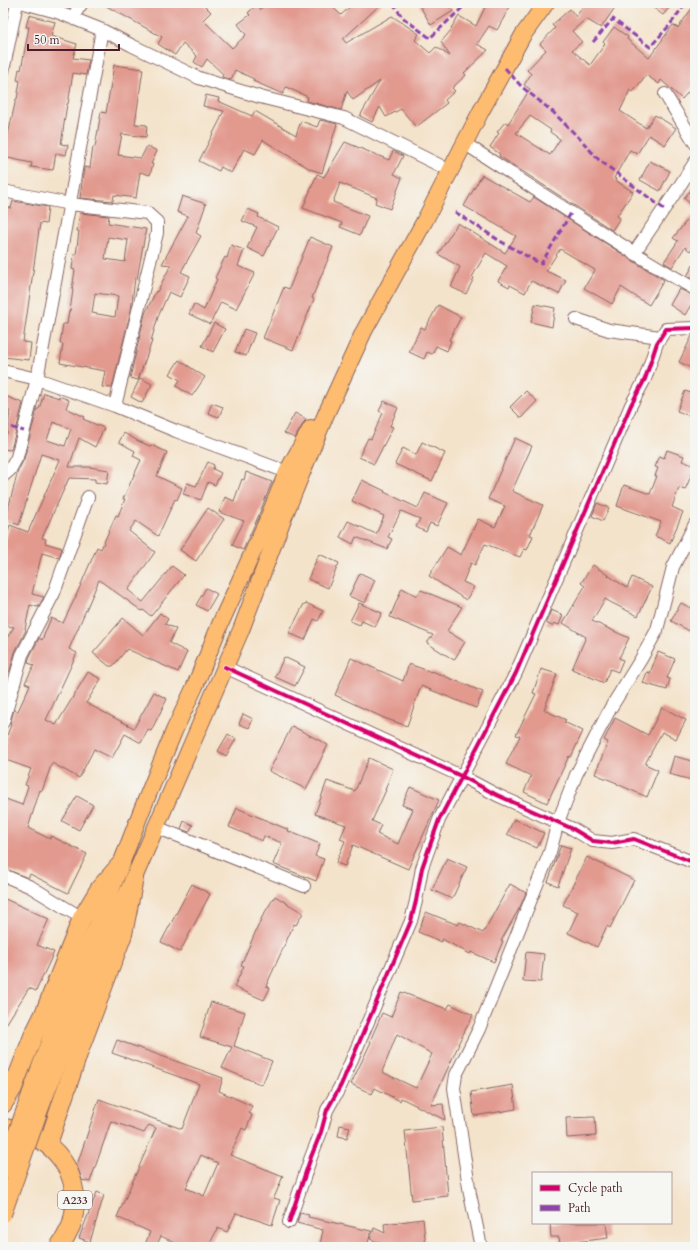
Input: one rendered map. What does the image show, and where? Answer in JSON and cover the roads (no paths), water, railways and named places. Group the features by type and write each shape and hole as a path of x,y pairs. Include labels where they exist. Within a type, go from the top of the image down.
{"highway":[{"path":"3,1104 13,1088 82,918 100,888 121,864"},
{"path":"48,1144 79,1051 124,934 134,878"},
{"path":"3,1076 33,1036"},
{"name":"A233","path":"3,1128 26,1132 38,1137 48,1144 65,1164 70,1176 74,1194 74,1214 71,1226 59,1247"}],"main road":[{"path":"3,1171 32,1112 78,1009 107,938 241,630 295,472 319,414 357,331 416,223 441,166 537,3"},
{"path":"3,1214 60,1009 98,924 140,812 221,622 267,521 326,414 364,331 424,222 464,143 523,35 546,3"}],"street":[{"path":"3,71 17,3"},
{"path":"24,3 57,12 102,30 143,52 199,78 260,97 344,118 441,166"},
{"path":"72,18 82,3"},
{"path":"3,476 10,470 17,457 37,379 102,30"},
{"path":"665,94 695,143"},
{"path":"464,143 634,253 695,289"},
{"path":"634,253 695,162"},
{"path":"3,191 70,204 147,214 157,222 157,233 115,406"},
{"path":"576,319 609,330 660,338"},
{"path":"289,1222 321,1132 327,1110 341,1085 411,921 422,868 439,820 463,777 516,673 632,405 645,379 657,343 666,329 695,328"},
{"path":"3,371 37,379 115,406 176,431 295,472"},
{"path":"3,722 22,655 54,593 88,497"},
{"path":"481,1247 470,1194 454,1088 456,1075 479,1029 550,852 558,822 576,775 610,709 657,630 673,567 695,524"},
{"path":"225,667 463,777 497,795 573,829 593,841 612,843 634,839 695,863"},
{"path":"156,827 304,886"},
{"path":"3,875 31,888 82,918"}]}
